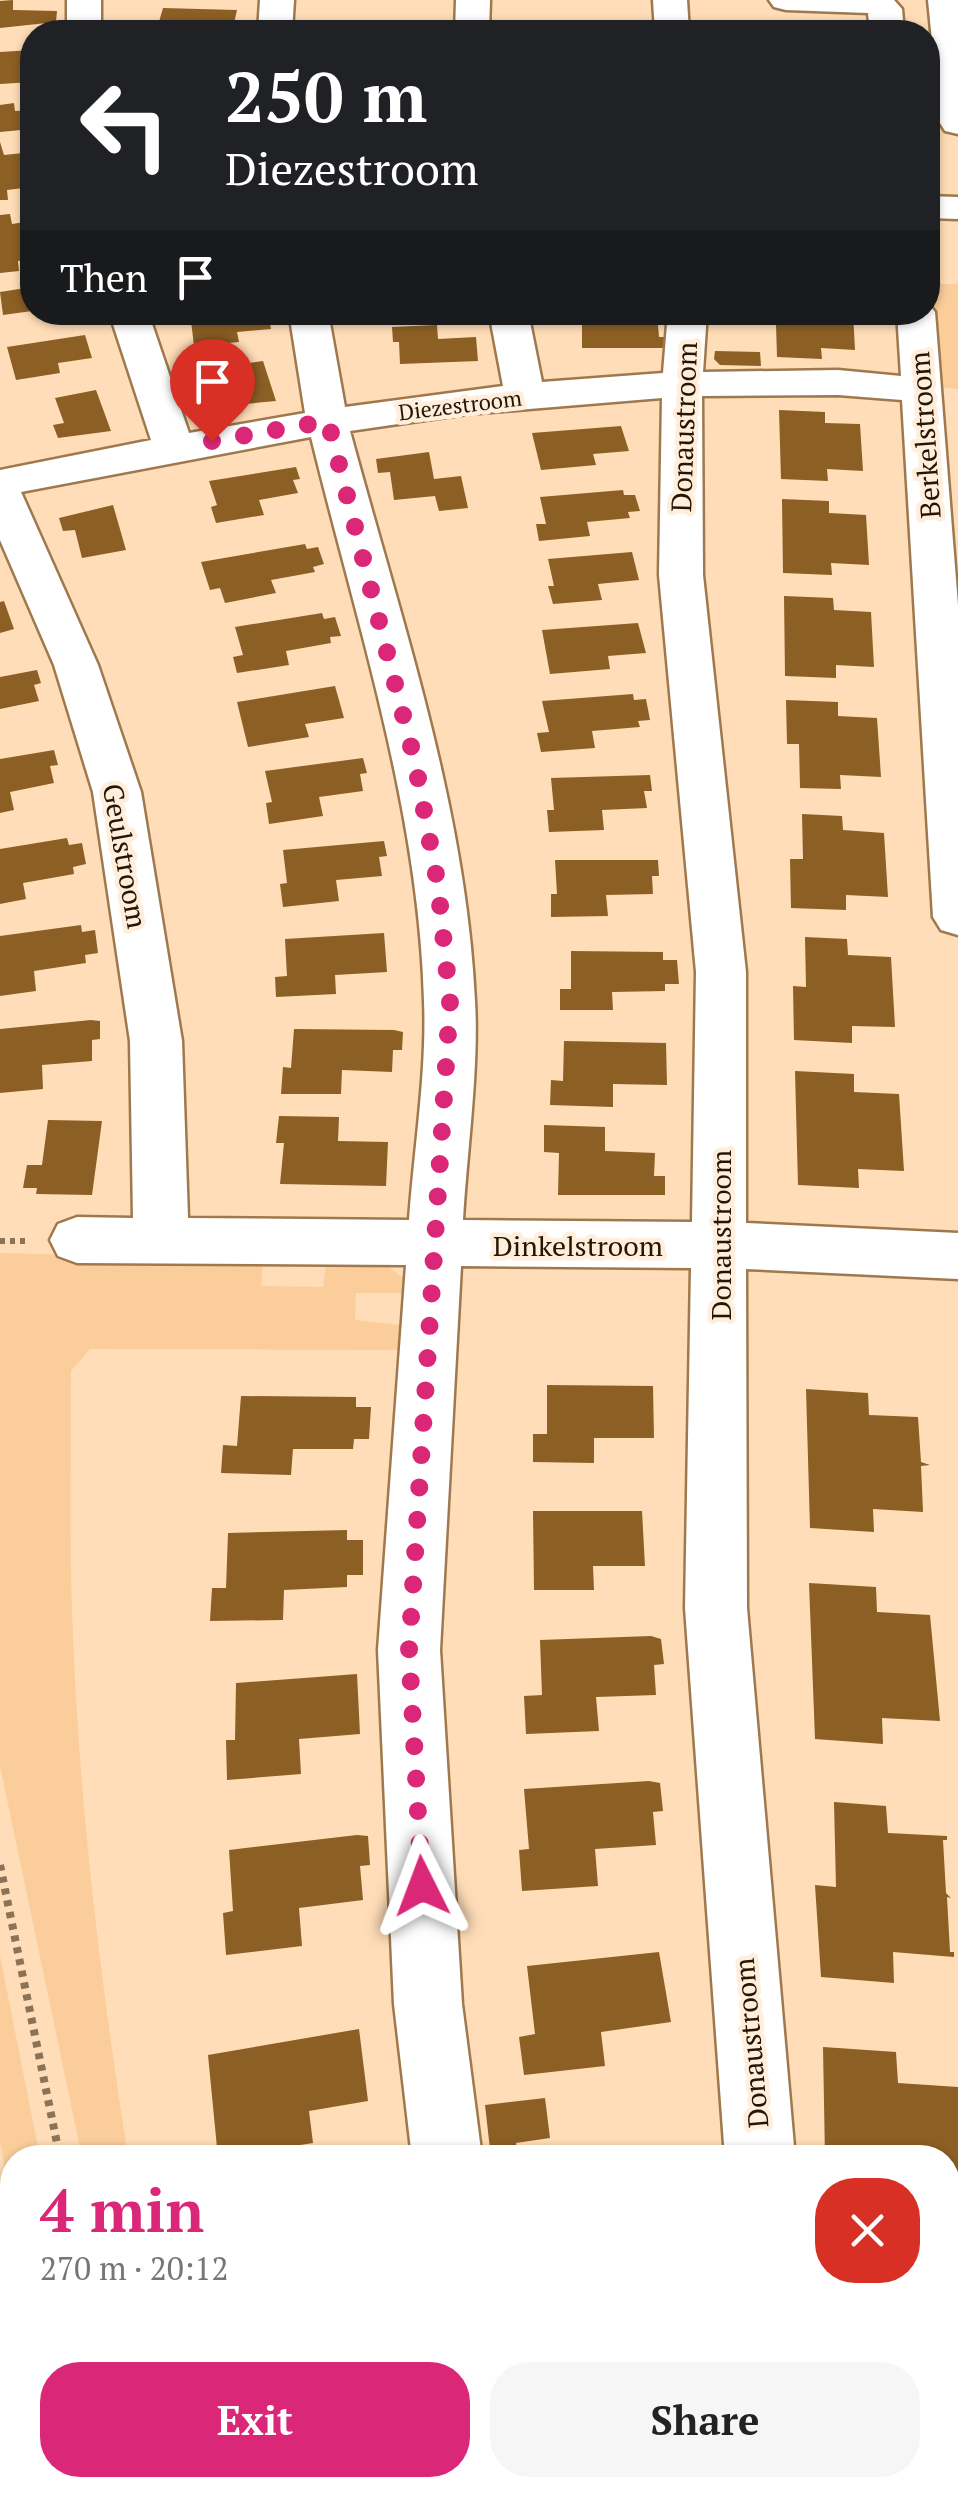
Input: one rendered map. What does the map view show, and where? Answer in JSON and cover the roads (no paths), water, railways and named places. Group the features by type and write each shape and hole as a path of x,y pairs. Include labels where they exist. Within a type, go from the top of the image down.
{"street":[{"path":"786,0 876,3 884,10 885,20"},
{"path":"945,0 958,123"},
{"path":"132,325 174,448"},
{"path":"310,325 328,421 415,762 438,885 450,1002 409,1650 428,2004 446,2145"},
{"path":"511,325 525,397"},
{"name":"Donaustroom","path":"687,325 682,384 682,575 721,972 716,1608 759,2145"},
{"name":"Berkelstroom","path":"917,325 958,918"},
{"name":"Diezestroom","path":"0,483 328,421 525,397 682,384 886,383 924,393"},
{"name":"Geulstroom","path":"0,491 76,665 117,792 156,1041 162,1241"},
{"name":"Dinkelstroom","path":"77,1240 721,1246 958,1256"}]}
